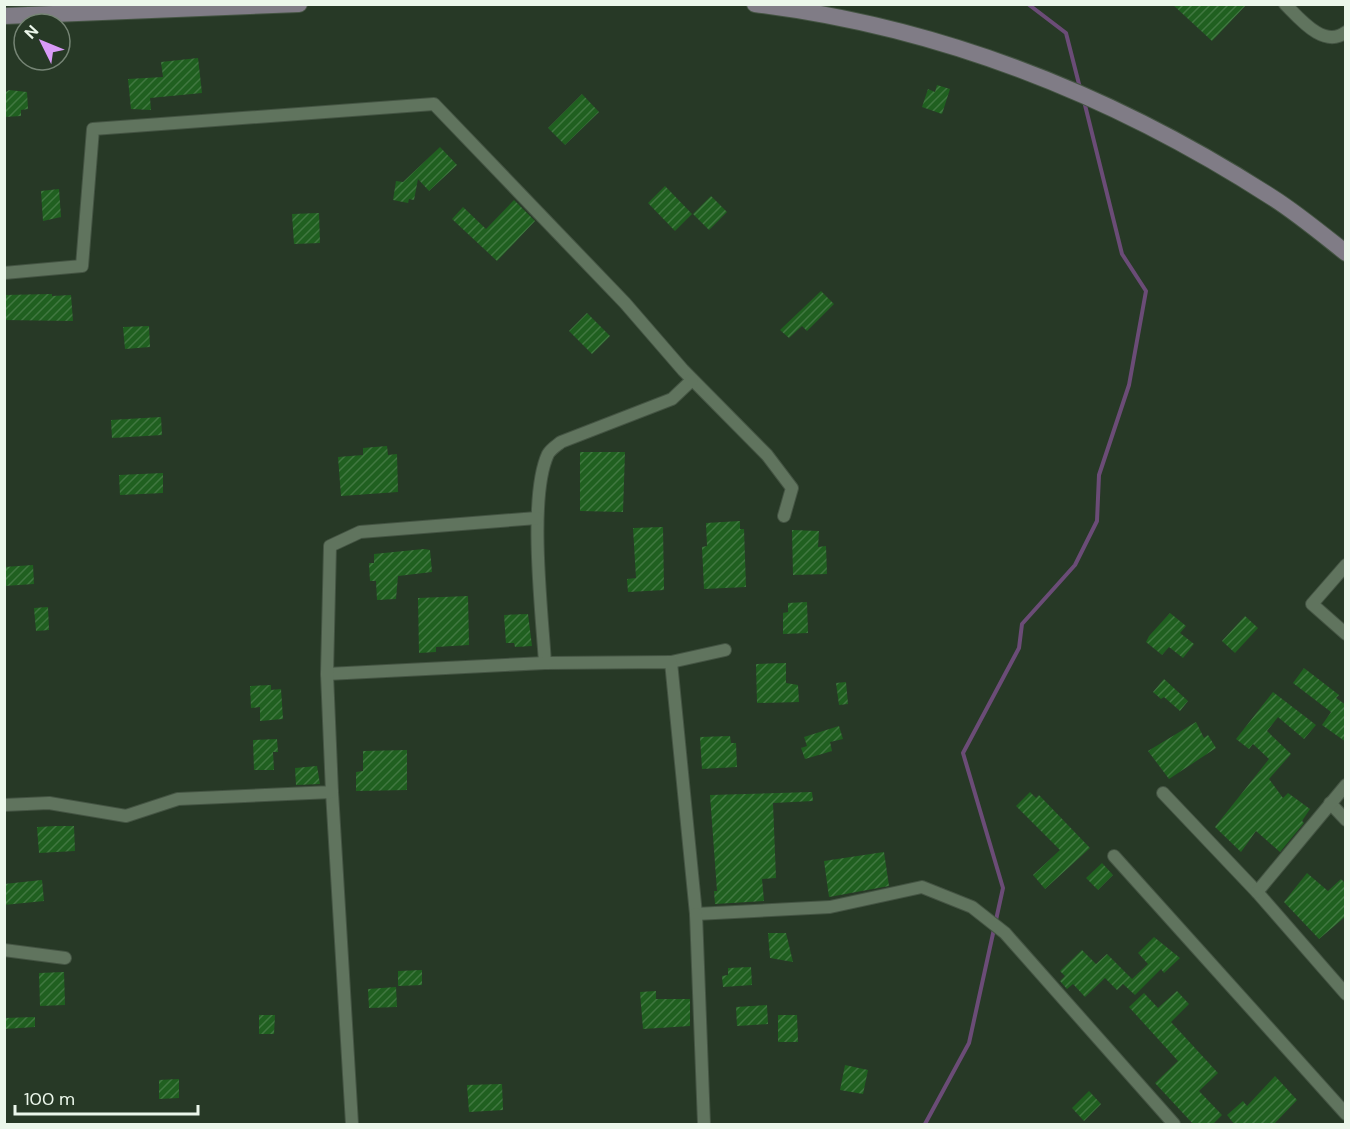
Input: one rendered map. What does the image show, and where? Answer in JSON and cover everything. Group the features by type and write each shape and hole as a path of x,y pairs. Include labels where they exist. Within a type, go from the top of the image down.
{"main road":[{"path":"4,16 299,4"},
{"path":"755,4 818,12 936,39 1037,76 1140,120 1274,199 1346,253"}],"street":[{"path":"1285,4 1308,27 1323,37 1340,36 1346,32"},
{"path":"4,273 82,266 93,129 434,104 625,303 692,380 767,455 792,488 784,516"},
{"path":"545,663 537,518 544,464 549,451 561,442 672,399 692,380"},
{"path":"352,1125 327,674 330,546 360,532 537,518"},
{"path":"1346,565 1312,604 1346,634"},
{"path":"327,674 545,663 670,662 725,650"},
{"path":"670,662 696,914 704,1125"},
{"path":"1257,891 1346,785"},
{"path":"4,805 49,803 126,816 178,799 332,792"},
{"path":"1163,793 1257,891 1346,994"},
{"path":"1330,803 1346,820"},
{"path":"1114,856 1346,1114"},
{"path":"696,914 830,907 922,887 972,907 1005,933 1174,1125"},
{"path":"4,951 65,958"}],"building":[{"path":"1172,4 1247,4 1212,41"},
{"path":"198,58 202,93 150,98 151,110 131,109 128,79 163,77 161,62"},
{"path":"937,85 950,89 942,114 922,107 928,89 935,92"},
{"path":"9,90 27,92 28,109 21,110 21,116 4,117 4,93"},
{"path":"582,94 599,112 565,145 548,128"},
{"path":"440,147 457,165 429,191 418,179 414,200 409,199 408,203 393,200 396,181 403,182"},
{"path":"665,186 692,214 675,231 648,203"},
{"path":"59,189 61,217 43,221 41,191"},
{"path":"711,196 727,212 709,230 693,214"},
{"path":"514,200 535,221 497,261 452,219 463,207 486,229"},
{"path":"319,213 320,243 294,244 292,214"},
{"path":"821,291 834,304 807,331 802,326 789,338 780,330"},
{"path":"52,294 52,296 71,295 73,321 4,320 4,295"},
{"path":"587,313 610,336 592,354 569,331"},
{"path":"149,326 150,347 125,349 123,327"},
{"path":"161,417 162,435 112,438 111,420"},
{"path":"387,446 388,455 397,454 398,492 341,496 338,457 363,455 363,448"},
{"path":"580,452 625,452 623,512 580,511"},
{"path":"163,473 163,493 120,495 119,475"},
{"path":"740,521 740,529 744,529 746,587 704,589 702,547 707,546 706,523"},
{"path":"663,527 664,590 628,592 627,579 636,578 633,528"},
{"path":"792,530 819,531 818,547 826,546 827,574 793,575"},
{"path":"430,550 432,572 398,576 396,599 377,600 376,581 370,581 369,563 374,563 374,554"},
{"path":"33,565 34,584 4,586 4,567"},
{"path":"468,596 469,645 436,647 436,652 419,653 418,598"},
{"path":"807,602 808,633 783,634 783,613 788,612 788,603"},
{"path":"48,607 49,630 36,631 34,608"},
{"path":"1170,613 1186,626 1180,633 1194,644 1183,658 1169,647 1162,655 1146,642"},
{"path":"528,614 532,646 515,647 514,643 506,643 504,615"},
{"path":"1245,616 1258,628 1235,653 1222,641"},
{"path":"786,663 786,683 798,685 799,702 757,703 756,664"},
{"path":"1304,668 1339,695 1336,698 1346,705 1346,742 1322,725 1331,712 1293,683"},
{"path":"1164,679 1188,701 1180,711 1164,697 1161,699 1153,692"},
{"path":"846,682 848,704 839,705 836,683"},
{"path":"271,685 271,690 281,689 283,719 260,721 260,707 251,708 250,686"},
{"path":"1273,692 1316,725 1304,739 1278,717 1267,731 1291,754 1269,779 1283,798 1288,793 1310,809 1302,821 1304,823 1280,852 1256,831 1241,852 1215,827 1269,759 1253,744 1249,749 1236,739"},
{"path":"1196,722 1204,738 1208,735 1216,748 1169,779 1148,751"},
{"path":"839,726 843,739 830,742 832,751 805,759 801,748 807,746 804,737"},
{"path":"730,736 731,743 736,743 737,767 702,769 700,737"},
{"path":"277,739 278,752 273,752 274,770 254,770 253,740"},
{"path":"407,750 407,790 356,791 356,772 363,771 363,751"},
{"path":"317,766 320,784 296,785 295,768"},
{"path":"812,792 813,801 773,803 776,878 762,879 764,901 715,904 714,891 717,891 710,795"},
{"path":"1030,792 1036,798 1039,795 1090,848 1045,889 1033,875 1060,850 1016,806"},
{"path":"74,826 75,851 39,853 37,827"},
{"path":"884,852 889,886 829,897 824,861"},
{"path":"1102,863 1113,875 1098,890 1086,878"},
{"path":"1307,873 1328,891 1341,879 1346,884 1346,916 1319,939 1284,902"},
{"path":"42,880 44,901 4,905 4,884"},
{"path":"768,933 786,933 793,962 770,958"},
{"path":"1154,937 1180,958 1164,973 1161,969 1135,995 1123,984 1117,990 1105,978 1085,997 1073,984 1067,989 1060,981 1065,976 1060,971 1082,950 1096,964 1107,954 1132,979 1148,964 1138,953"},
{"path":"751,967 752,985 723,987 722,976 728,975 728,968"},
{"path":"422,970 422,985 398,986 398,971"},
{"path":"64,972 65,1005 40,1006 39,973"},
{"path":"396,987 397,1007 369,1008 368,989"},
{"path":"656,991 656,999 690,999 690,1026 643,1029 640,992"},
{"path":"1177,991 1189,1004 1171,1022 1218,1073 1199,1091 1222,1115 1212,1125 1194,1125 1155,1083 1178,1061 1129,1007 1144,993 1158,1008"},
{"path":"767,1005 768,1024 737,1026 736,1007"},
{"path":"259,1015 275,1015 274,1034 259,1034"},
{"path":"778,1015 797,1015 798,1042 778,1042"},
{"path":"35,1017 35,1027 4,1029 4,1018"},
{"path":"845,1065 868,1070 863,1094 840,1090"},
{"path":"1275,1076 1297,1100 1273,1125 1235,1125 1227,1115 1243,1101 1247,1106"},
{"path":"179,1079 179,1098 159,1099 159,1080"},
{"path":"502,1084 503,1110 469,1112 467,1085"},
{"path":"1089,1091 1101,1104 1084,1121 1072,1108"}],"waterway":[{"path":"1028,4 1066,33 1080,88"},
{"path":"925,1124 969,1043 1003,888 963,753 1019,648 1022,624 1075,565 1097,521 1099,475 1129,385 1146,291 1122,254 1084,101"}]}
